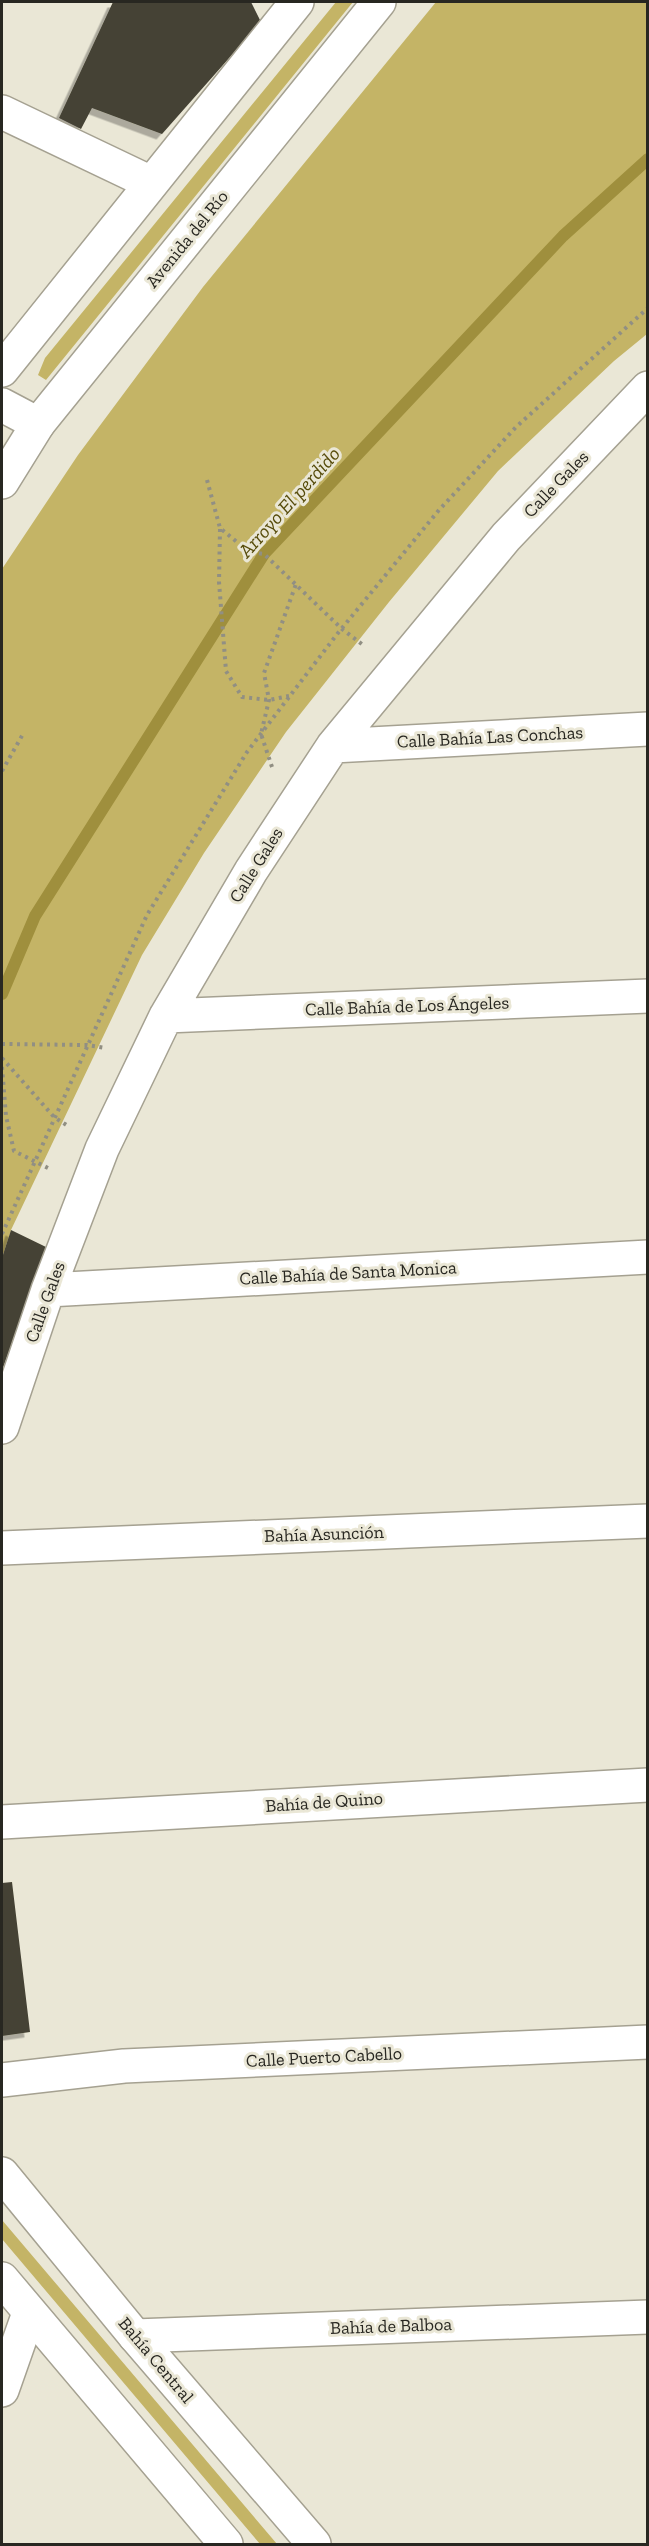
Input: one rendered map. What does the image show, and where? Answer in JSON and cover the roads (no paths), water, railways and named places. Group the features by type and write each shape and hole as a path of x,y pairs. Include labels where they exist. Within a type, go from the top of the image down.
{"street":[{"path":"2,370 297,2"},
{"name":"Avenida del Río","path":"2,482 38,424 379,2"},
{"path":"2,112 151,183"},
{"name":"Calle Gales","path":"2,1427 48,1290 102,1149 166,1016 251,871 333,746 506,537 648,388"},
{"path":"2,405 38,424"},
{"name":"Calle Bahía Las Conchas","path":"333,746 648,729"},
{"name":"Calle Bahía de Los Ángeles","path":"166,1016 648,996"},
{"name":"Calle Bahía de Santa Monica","path":"48,1290 648,1257"},
{"name":"Bahía Asunción","path":"2,1548 648,1521"},
{"name":"Bahía de Quino","path":"2,1822 648,1785"},
{"name":"Calle Puerto Cabello","path":"2,2080 124,2066 648,2042"},
{"name":"Bahía Central","path":"2,2174 135,2336 314,2544"},
{"path":"2,2279 223,2543"},
{"path":"2,2390 29,2313"},
{"name":"Bahía de Balboa","path":"135,2336 648,2317"}],"waterway":[{"name":"Arroyo El perdido","path":"2,994 35,916 264,554 563,236 648,159"}]}
